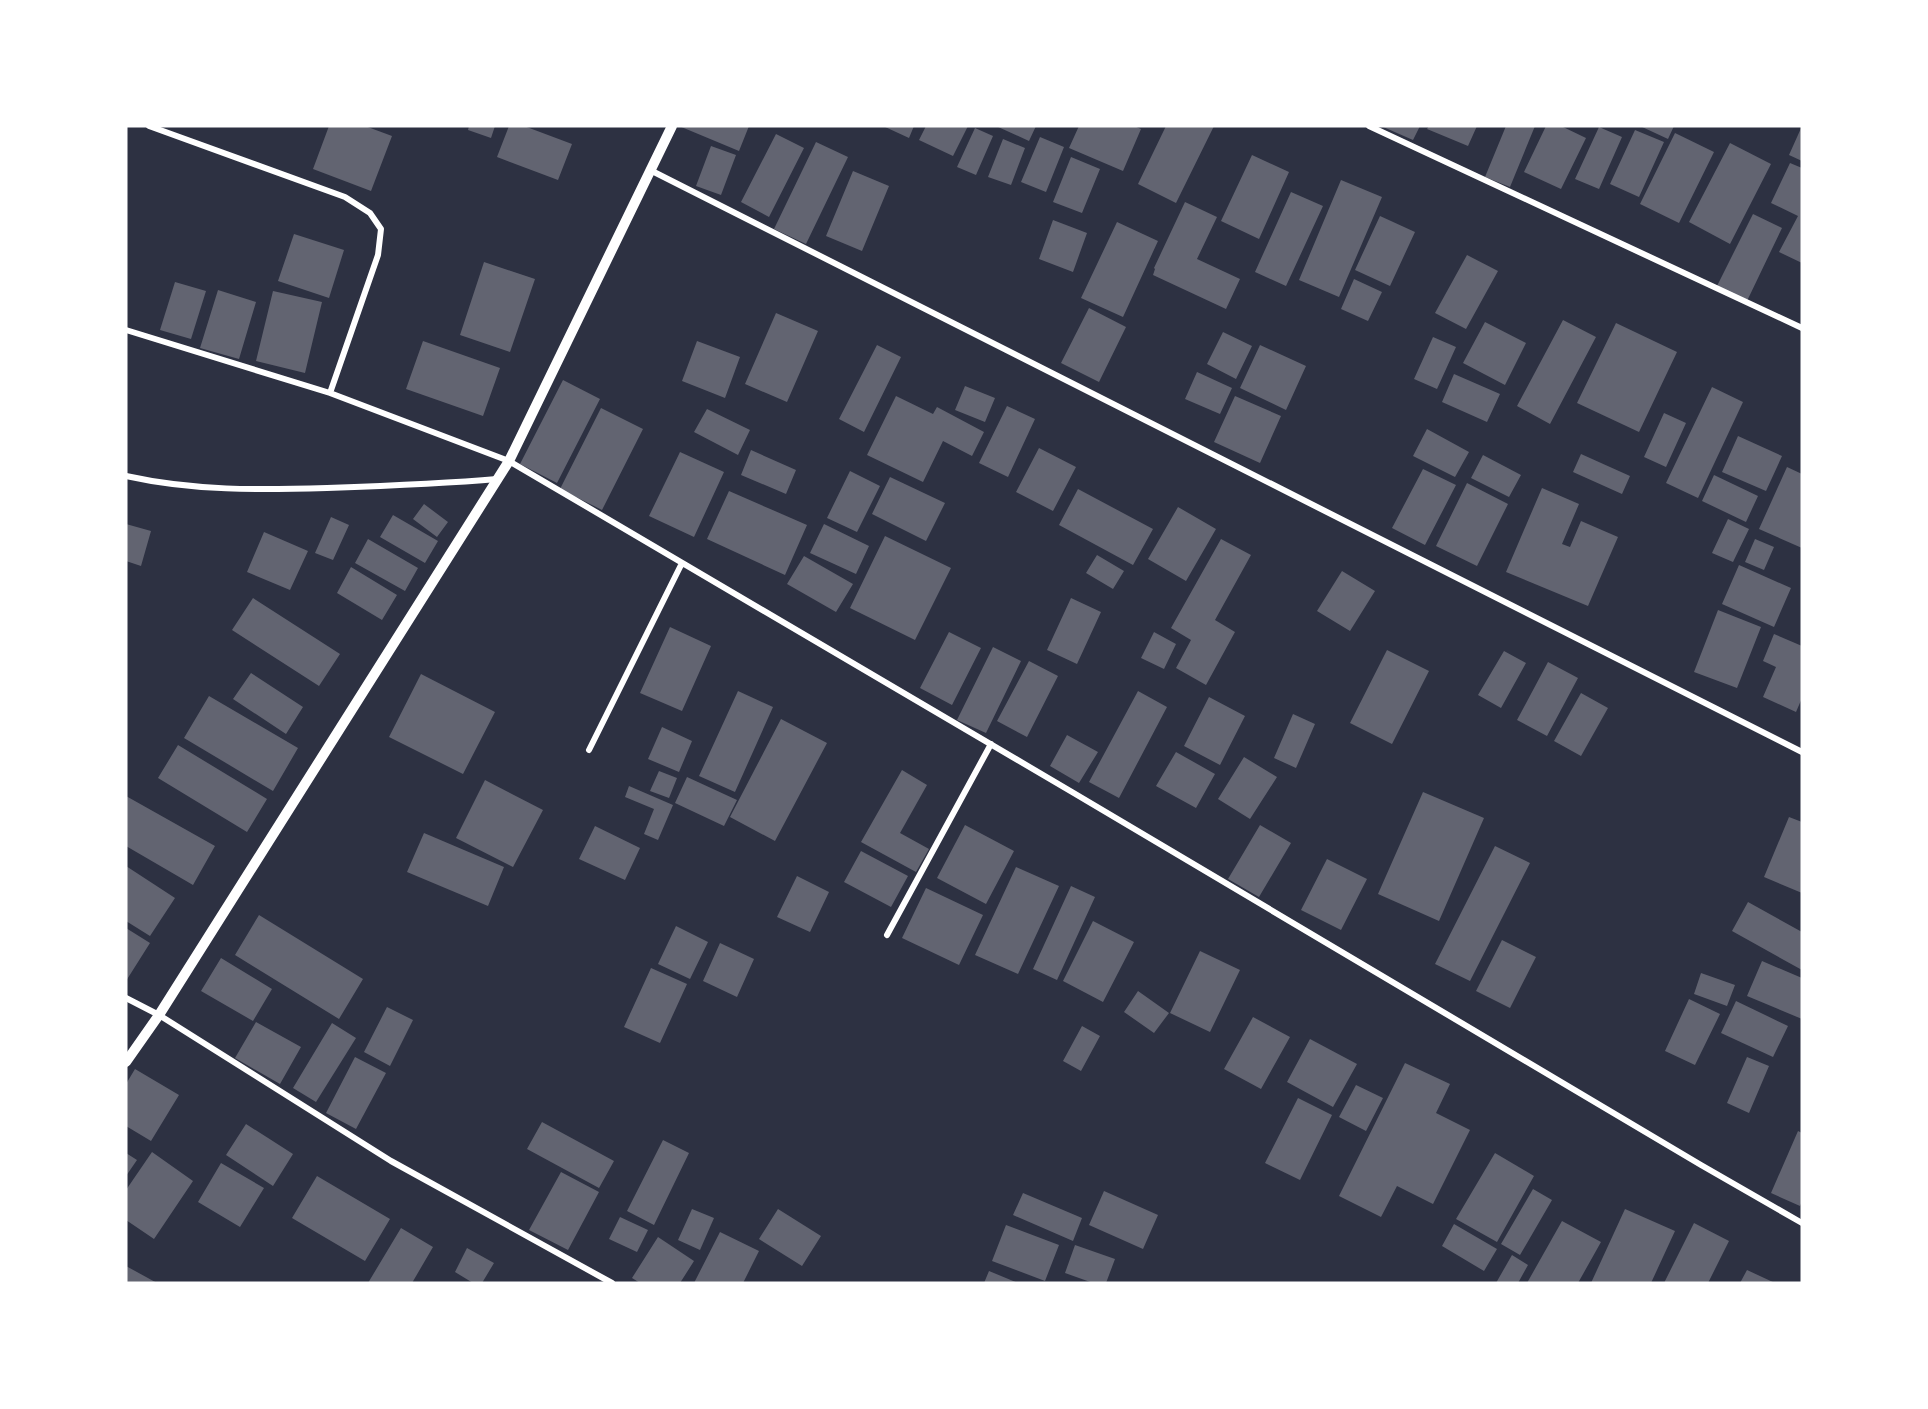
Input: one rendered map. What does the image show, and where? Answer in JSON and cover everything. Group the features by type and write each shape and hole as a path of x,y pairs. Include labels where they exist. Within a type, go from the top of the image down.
{"street":[{"path":"149,126 345,197 370,213 381,229 378,255 330,393"},
{"path":"126,1062 159,1014 509,461 672,126"},
{"path":"1369,126 1802,328"},
{"path":"650,170 1802,752"},
{"path":"126,330 330,393 509,461 1802,1223"},
{"path":"126,476 162,484 225,490 415,486 498,479"},
{"path":"589,750 682,563"},
{"path":"887,935 991,744"},
{"path":"126,998 159,1014 391,1161 612,1283"}],"building":[{"path":"329,126 365,126 392,136 371,191 313,169"},
{"path":"469,126 495,126 491,138 468,130"},
{"path":"509,126 524,126 572,144 558,180 497,157"},
{"path":"679,126 749,126 739,151"},
{"path":"883,126 914,126 909,138"},
{"path":"926,126 968,126 953,156 919,140"},
{"path":"996,126 1036,126 1029,141"},
{"path":"1079,126 1134,126 1141,129 1123,171 1069,148"},
{"path":"1166,126 1214,126 1176,203 1138,184"},
{"path":"1381,126 1420,126 1413,140"},
{"path":"1429,126 1477,126 1468,146 1427,129"},
{"path":"1506,126 1535,126 1510,187 1485,177"},
{"path":"1546,126 1561,126 1586,138 1561,189 1524,172"},
{"path":"1640,126 1674,126 1668,139"},
{"path":"1802,126 1802,161 1789,155"},
{"path":"1599,127 1622,137 1599,189 1575,179"},
{"path":"975,128 993,136 976,175 957,167"},
{"path":"1635,130 1664,142 1639,197 1610,184"},
{"path":"1675,133 1714,152 1679,223 1640,204"},
{"path":"776,134 804,148 769,217 741,202"},
{"path":"1040,137 1064,147 1046,192 1021,182"},
{"path":"1003,139 1025,148 1011,185 988,177"},
{"path":"816,142 848,157 806,244 774,229"},
{"path":"1730,143 1771,164 1730,244 1689,222"},
{"path":"711,146 736,155 721,195 696,186"},
{"path":"1252,155 1289,172 1259,239 1221,221"},
{"path":"1071,157 1100,169 1082,213 1053,202"},
{"path":"1790,163 1802,168 1802,263 1779,252 1798,216 1771,203"},
{"path":"853,171 889,186 862,251 826,236"},
{"path":"1341,180 1382,197 1339,297 1299,280"},
{"path":"1291,192 1323,206 1286,286 1255,272"},
{"path":"1185,202 1217,217 1197,259 1240,279 1226,309 1153,275 1154,268"},
{"path":"1753,214 1782,228 1747,301 1717,286"},
{"path":"1380,216 1415,232 1390,286 1355,270"},
{"path":"1053,220 1087,233 1073,272 1039,259"},
{"path":"1117,222 1158,241 1123,317 1081,298"},
{"path":"294,234 344,250 329,298 278,281"},
{"path":"1467,255 1498,271 1466,329 1435,313"},
{"path":"484,262 535,279 510,352 460,335"},
{"path":"1354,279 1382,292 1368,321 1341,309"},
{"path":"175,282 206,291 191,339 160,330"},
{"path":"218,290 256,302 239,359 200,348"},
{"path":"273,291 322,302 305,373 256,361"},
{"path":"1089,308 1126,327 1099,382 1061,363"},
{"path":"776,313 818,331 787,402 745,384"},
{"path":"1563,320 1596,337 1550,424 1517,406"},
{"path":"1485,322 1526,343 1505,385 1463,363"},
{"path":"1616,323 1677,352 1639,432 1577,403"},
{"path":"1223,332 1252,346 1236,379 1207,364"},
{"path":"1433,337 1456,347 1437,389 1414,379"},
{"path":"423,341 500,368 483,416 406,389"},
{"path":"697,341 740,357 725,398 682,381"},
{"path":"877,345 901,357 864,432 839,419"},
{"path":"1260,345 1306,366 1286,410 1240,388"},
{"path":"1197,372 1232,388 1220,414 1185,399"},
{"path":"1454,374 1500,394 1487,422 1442,402"},
{"path":"563,380 600,399 557,483 520,464"},
{"path":"965,386 995,398 985,422 955,410"},
{"path":"1712,387 1743,402 1698,498 1666,483"},
{"path":"896,396 933,414 937,407 984,432 972,456 943,441 923,482 867,455"},
{"path":"1235,396 1281,416 1260,463 1214,442"},
{"path":"1007,406 1035,419 1008,477 979,463"},
{"path":"601,408 643,429 602,510 560,489"},
{"path":"707,409 750,430 738,455 694,432"},
{"path":"1664,413 1686,423 1666,467 1644,457"},
{"path":"1427,429 1469,452 1455,477 1413,456"},
{"path":"1738,436 1782,456 1766,491 1722,472"},
{"path":"1039,448 1076,467 1053,511 1016,492"},
{"path":"751,450 796,470 786,494 741,475"},
{"path":"680,452 724,472 694,537 649,516"},
{"path":"1581,454 1630,476 1622,494 1573,472"},
{"path":"1483,455 1521,475 1509,497 1471,478"},
{"path":"1787,467 1802,474 1802,548 1759,529"},
{"path":"1423,469 1456,485 1425,545 1392,528"},
{"path":"850,471 880,486 857,532 827,518"},
{"path":"1714,475 1758,496 1746,522 1702,501"},
{"path":"890,477 945,503 926,541 872,514"},
{"path":"1467,483 1508,504 1477,566 1436,546"},
{"path":"1542,488 1579,504 1562,544 1570,547 1581,521 1618,537 1588,606 1506,572"},
{"path":"1078,489 1153,529 1133,565 1059,525"},
{"path":"729,491 807,525 785,575 707,539"},
{"path":"424,504 448,522 437,537 413,519"},
{"path":"1178,507 1216,529 1186,581 1148,559"},
{"path":"393,515 438,541 425,563 380,537"},
{"path":"331,517 349,525 333,560 315,553"},
{"path":"1728,519 1749,529 1733,562 1712,553"},
{"path":"126,524 151,531 141,566 126,561"},
{"path":"824,524 869,546 856,574 810,553"},
{"path":"264,532 308,551 290,590 247,572"},
{"path":"885,536 951,568 915,640 850,608"},
{"path":"368,539 418,568 405,591 355,563"},
{"path":"1221,539 1251,555 1215,620 1235,632 1206,685 1176,668 1191,640 1171,628"},
{"path":"1755,539 1774,547 1764,570 1745,562"},
{"path":"1097,555 1124,571 1113,589 1086,573"},
{"path":"804,556 853,584 836,612 787,584"},
{"path":"1739,565 1791,588 1774,627 1722,604"},
{"path":"351,567 397,595 382,620 337,593"},
{"path":"1342,571 1375,591 1350,631 1317,611"},
{"path":"253,598 340,654 319,686 232,630"},
{"path":"1071,598 1101,612 1077,664 1047,650"},
{"path":"1718,610 1761,627 1737,688 1694,672"},
{"path":"670,627 711,646 682,711 640,693"},
{"path":"949,632 981,648 952,705 920,688"},
{"path":"1154,632 1176,644 1164,669 1141,658"},
{"path":"1774,634 1802,646 1802,698 1796,712 1763,697 1776,667 1763,661"},
{"path":"993,647 1021,661 986,733 957,720"},
{"path":"1387,650 1429,671 1392,744 1350,723"},
{"path":"1504,651 1526,663 1501,708 1478,695"},
{"path":"1029,661 1058,676 1027,737 997,721"},
{"path":"1548,662 1578,678 1547,736 1517,720"},
{"path":"251,673 303,707 286,734 233,699"},
{"path":"421,674 495,712 463,774 389,737"},
{"path":"738,691 773,707 735,792 699,776"},
{"path":"1138,691 1167,707 1119,798 1089,782"},
{"path":"1581,693 1608,708 1581,756 1554,741"},
{"path":"209,696 298,748 273,791 184,738"},
{"path":"1209,697 1245,716 1220,765 1184,746"},
{"path":"1293,714 1315,724 1296,768 1274,758"},
{"path":"781,719 827,743 775,841 730,817"},
{"path":"662,727 692,741 679,772 648,759"},
{"path":"1067,735 1098,752 1079,783 1050,766"},
{"path":"178,745 267,799 247,832 158,778"},
{"path":"1176,752 1215,774 1196,808 1156,786"},
{"path":"1244,757 1277,777 1250,819 1218,799"},
{"path":"902,770 927,785 900,833 929,849 916,872 861,842"},
{"path":"659,771 677,778 669,798 650,791"},
{"path":"687,777 737,800 724,826 675,803"},
{"path":"485,780 543,810 513,867 456,838"},
{"path":"629,786 673,805 658,840 644,834 654,809 625,797"},
{"path":"1423,792 1484,818 1439,921 1378,894"},
{"path":"126,796 215,846 193,885 126,846"},
{"path":"1789,817 1802,822 1802,893 1764,877"},
{"path":"965,825 1014,851 986,904 937,878"},
{"path":"1260,825 1291,843 1259,897 1228,879"},
{"path":"595,826 640,848 625,880 579,859"},
{"path":"424,833 504,867 488,906 407,872"},
{"path":"1495,846 1530,863 1470,981 1435,964"},
{"path":"861,851 908,876 891,907 844,882"},
{"path":"1327,859 1367,879 1341,930 1301,910"},
{"path":"126,866 175,898 150,936 126,921"},
{"path":"1016,867 1059,886 1018,974 975,955"},
{"path":"797,876 829,892 810,932 777,917"},
{"path":"1071,886 1095,897 1057,980 1033,969"},
{"path":"926,888 983,915 959,965 902,938"},
{"path":"1748,902 1802,932 1802,970 1732,931"},
{"path":"259,915 363,979 339,1019 235,955"},
{"path":"1093,921 1134,942 1103,1002 1063,981"},
{"path":"676,926 708,942 690,979 658,964"},
{"path":"126,928 150,943 126,981"},
{"path":"1502,940 1536,957 1510,1008 1476,991"},
{"path":"720,943 754,959 737,997 703,981"},
{"path":"1200,951 1240,970 1210,1032 1170,1013"},
{"path":"221,958 272,989 253,1021 201,991"},
{"path":"1762,961 1802,978 1802,1019 1747,996"},
{"path":"651,968 687,984 660,1043 624,1027"},
{"path":"1701,973 1735,985 1727,1006 1694,994"},
{"path":"1138,991 1169,1013 1154,1033 1124,1012"},
{"path":"1689,999 1720,1014 1695,1065 1665,1051"},
{"path":"1736,1001 1788,1026 1773,1057 1721,1033"},
{"path":"387,1007 413,1020 390,1066 364,1052"},
{"path":"1253,1017 1290,1037 1261,1089 1224,1069"},
{"path":"256,1022 301,1047 280,1084 235,1058"},
{"path":"332,1023 356,1038 316,1102 293,1088"},
{"path":"1082,1026 1100,1036 1081,1071 1063,1061"},
{"path":"1310,1039 1357,1064 1333,1107 1287,1082"},
{"path":"355,1057 386,1073 356,1129 326,1113"},
{"path":"1747,1057 1769,1066 1749,1113 1727,1103"},
{"path":"1405,1063 1450,1084 1436,1113 1470,1130 1433,1204 1397,1186 1381,1217 1339,1196"},
{"path":"135,1069 179,1095 151,1141 126,1126 126,1084"},
{"path":"1356,1085 1383,1098 1366,1131 1339,1117"},
{"path":"1298,1098 1332,1115 1300,1180 1265,1163"},
{"path":"542,1122 614,1161 599,1188 527,1149"},
{"path":"246,1124 293,1154 273,1186 226,1155"},
{"path":"1798,1131 1802,1133 1802,1201 1800,1206 1771,1193"},
{"path":"663,1140 689,1153 654,1225 627,1211"},
{"path":"152,1152 193,1181 154,1239 126,1220 126,1190"},
{"path":"126,1153 137,1160 126,1176"},
{"path":"1495,1153 1534,1176 1497,1242 1456,1219"},
{"path":"221,1163 264,1188 240,1227 198,1202"},
{"path":"561,1172 599,1192 568,1250 529,1230"},
{"path":"317,1176 390,1219 365,1261 292,1218"},
{"path":"1533,1189 1552,1200 1520,1255 1501,1244"},
{"path":"1104,1191 1158,1215 1143,1249 1089,1225"},
{"path":"1023,1193 1082,1218 1073,1241 1013,1215"},
{"path":"692,1209 714,1218 700,1250 678,1240"},
{"path":"778,1209 821,1236 802,1266 759,1239"},
{"path":"1625,1209 1675,1231 1651,1283 1591,1283"},
{"path":"620,1217 648,1230 637,1252 609,1239"},
{"path":"1562,1221 1601,1242 1578,1283 1527,1283"},
{"path":"1694,1223 1729,1241 1708,1283 1664,1283"},
{"path":"1454,1224 1497,1249 1484,1271 1442,1246"},
{"path":"1006,1225 1059,1245 1045,1281 992,1261"},
{"path":"401,1228 433,1247 412,1283 368,1283"},
{"path":"720,1232 759,1251 743,1283 694,1283"},
{"path":"658,1237 694,1261 680,1283 640,1283 632,1278"},
{"path":"1075,1245 1115,1259 1106,1283 1093,1283 1065,1273"},
{"path":"467,1248 494,1263 482,1283 473,1283 455,1272"},
{"path":"1512,1255 1528,1265 1518,1283 1496,1283"},
{"path":"126,1266 157,1283 126,1283"},
{"path":"1747,1270 1775,1283 1740,1283"},
{"path":"989,1271 1018,1283 984,1283"}]}
